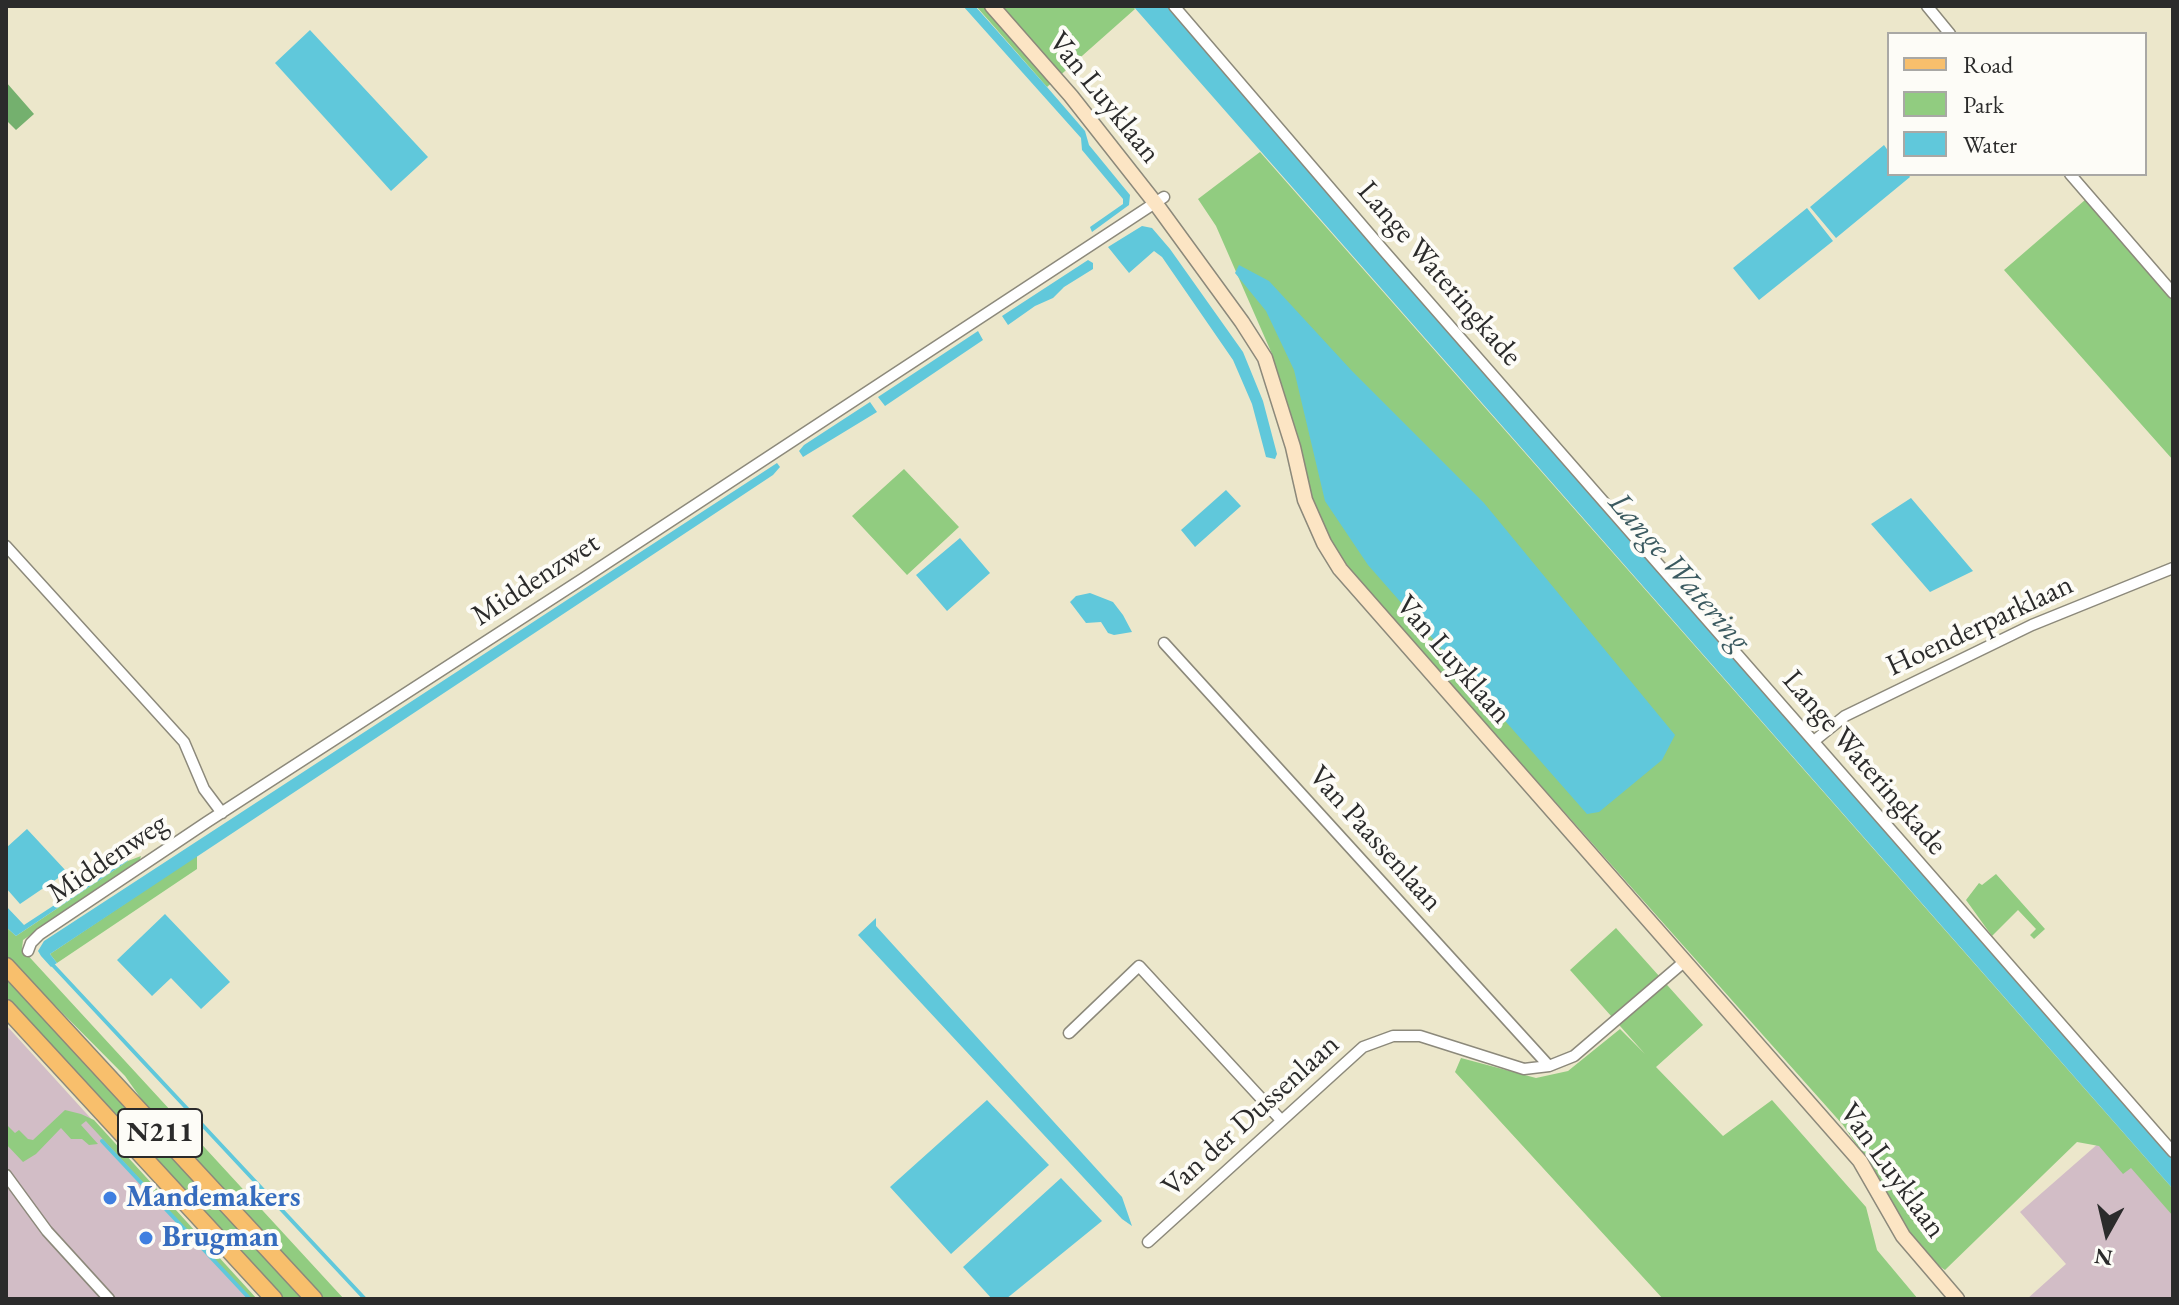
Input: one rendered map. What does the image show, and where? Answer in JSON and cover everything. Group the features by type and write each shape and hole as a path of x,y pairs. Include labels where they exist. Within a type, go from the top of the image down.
{"main road":[{"name":"N211","path":"6,966 314,1299"},
{"name":"N211","path":"6,1008 274,1299"}],"street":[{"name":"Van Luyklaan","path":"992,6 1160,200 1265,358 1293,447 1305,500 1324,543 1340,569 1860,1161 1903,1236 1957,1299"},
{"name":"Lange Wateringkade","path":"1174,6 2173,1152"},
{"path":"1927,6 1948,32"},
{"path":"2072,176 2173,293"},
{"name":"Middenzwet","path":"222,813 1160,200"},
{"path":"6,546 184,742 204,789 222,813"},
{"name":"Hoenderparklaan","path":"1814,741 1845,716 2032,625 2173,568"},
{"name":"Van Paassenlaan","path":"1164,643 1549,1066"},
{"name":"Middenweg","path":"28,951 40,934 222,813"},
{"path":"1549,1066 1574,1056 1685,961"},
{"path":"1069,1033 1139,966 1281,1120"},
{"name":"Van der Dussenlaan","path":"1148,1242 1363,1047 1393,1036 1431,1039 1524,1069 1549,1066"},
{"path":"6,1175 47,1231 109,1299"}],"shaded area":[{"path":"6,1025 255,1299 6,1299"},
{"path":"2116,1128 2173,1192 2173,1299 2027,1299 2066,1264 2020,1212"}],"green space":[{"path":"976,6 1133,6 1135,9 1047,87"},
{"path":"6,82 34,114 16,130 6,120"},
{"path":"1260,152 2173,1189 2173,1216 2131,1168 2123,1174 2099,1146 2077,1142 1945,1270 1931,1261 1915,1241 1843,1125 1357,579 1335,549 1315,507 1272,354 1216,226 1198,199"},
{"path":"2085,200 2173,301 2173,460 2004,270"},
{"path":"904,469 959,527 907,575 852,516"},
{"path":"197,855 197,869 57,963 50,954"},
{"path":"141,856 139,863 23,940 22,949 344,1299 324,1299 147,1107 125,1076 6,956 6,927 16,936 128,861"},
{"path":"1996,874 2045,929 2034,939 2030,935 2036,929 2018,910 1992,936 1966,900 1979,883 1982,885"},
{"path":"1616,928 1703,1025 1656,1067 1723,1136 1772,1100 1866,1207 1877,1250 1918,1299 1663,1299 1455,1072 1461,1058 1536,1078 1568,1071 1620,1029 1645,1054 1570,970"},
{"path":"6,977 303,1299 284,1299 6,999"},
{"path":"65,1110 94,1120 257,1299 251,1299 86,1121 81,1125 98,1144 89,1145 82,1139 71,1139 61,1128 36,1154 23,1162 6,1144 6,1124 15,1133 19,1130 33,1140"}],"water":[{"path":"963,6 975,6 1047,87 1085,131 1089,145 1130,195 1129,205 1092,232 1090,227 1123,204 1123,199 1082,150 1081,138"},
{"path":"1133,6 1166,6 2173,1156 2173,1189"},
{"path":"310,30 428,157 391,191 275,63"},
{"path":"1884,145 1887,149 1887,176 1910,177 1836,238 1810,207"},
{"path":"1807,208 1833,241 1759,300 1733,268"},
{"path":"1142,226 1152,228 1170,249 1243,352 1263,401 1277,454 1275,459 1266,457 1252,404 1233,360 1162,257 1154,251 1129,273 1108,247"},
{"path":"1088,260 1093,263 1093,269 1008,325 1002,316"},
{"path":"1239,265 1269,281 1352,371 1484,503 1675,735 1662,760 1599,812 1587,814 1368,565 1325,501 1294,370 1266,311 1235,273"},
{"path":"978,331 983,340 885,406 878,397"},
{"path":"870,402 877,412 803,457 799,451 804,445"},
{"path":"777,463 780,467 773,475 50,954 57,963 51,967 41,956 38,951 44,941"},
{"path":"1226,490 1241,506 1195,547 1181,530"},
{"path":"1911,498 1973,571 1930,592 1871,524"},
{"path":"960,538 990,573 947,611 916,575"},
{"path":"1090,593 1113,602 1132,632 1114,635 1108,633 1101,622 1086,623 1070,602 1076,596"},
{"path":"27,829 67,872 20,904 6,888 6,848"},
{"path":"126,858 128,861 16,936 6,927 6,906 24,925"},
{"path":"165,914 230,982 201,1009 171,978 152,996 117,960"},
{"path":"876,918 876,926 1122,1197 1132,1226 1122,1219 858,935"},
{"path":"987,1100 1049,1165 951,1254 890,1187"},
{"path":"1061,1178 1102,1221 1006,1299 992,1299 963,1267"}],"waterway":[{"path":"50,962 365,1299"},
{"path":"102,1141 250,1299"}],"place":[{"name":"Mandemakers","path":"110,1198"},
{"name":"Brugman","path":"146,1238"}],"water label":[{"name":"Lange Watering","path":"1679,572"}]}
